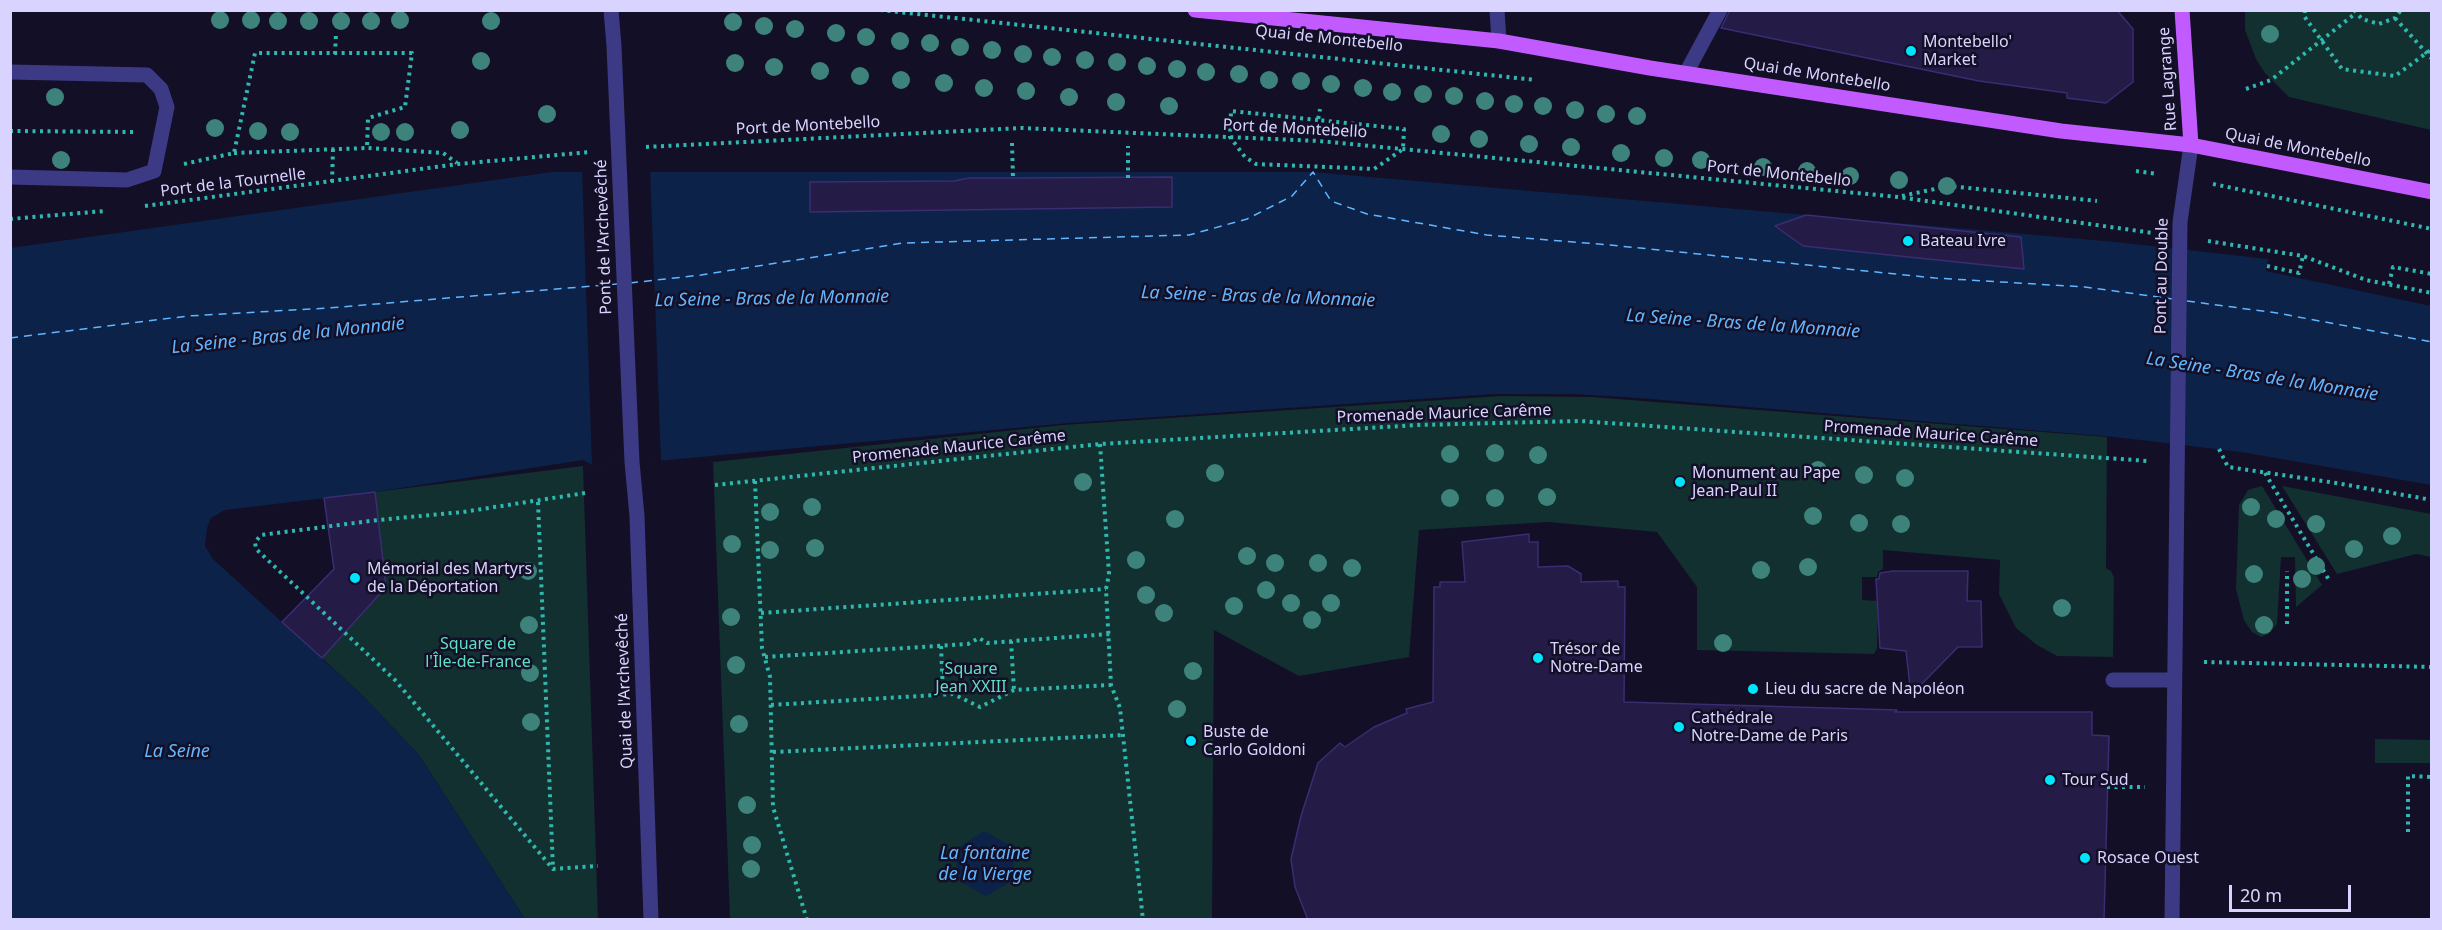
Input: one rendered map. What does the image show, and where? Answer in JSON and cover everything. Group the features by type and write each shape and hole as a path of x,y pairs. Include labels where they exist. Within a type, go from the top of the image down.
{"main road":[{"name":"Quai de Montebello","path":"1195,10 1499,41 1686,73 2061,131 2191,145 2432,192"},
{"name":"Rue Lagrange","path":"2182,10 2191,145"}],"street":[{"name":"Pont de l'Archevêché","path":"611,10 632,462"},
{"path":"1497,10 1499,41"},
{"path":"1686,73 1720,10"},
{"path":"10,72 147,75 161,89 167,107 154,171 127,180 10,177"},
{"name":"Pont au Double","path":"2172,920 2180,222 2191,145"},
{"name":"Quai de l'Archevêché","path":"632,462 637,516 651,920"},
{"path":"2113,681 2174,680"}],"path":[{"name":"Quai de Montebello","path":"880,10 1540,80"},
{"path":"2305,10 2304,16 2342,69 2395,76 2432,49"},
{"path":"2246,89 2271,80 2355,12 2370,23 2379,24 2395,18 2401,10"},
{"path":"2395,18 2432,59"},
{"path":"336,34 335,54 412,53 405,107 368,118 367,148"},
{"name":"Port de la Tournelle","path":"234,153 255,53 335,54"},
{"path":"1318,120 1320,109"},
{"path":"1231,111 1318,120 1404,129 1402,149 1374,169 1256,164 1245,157 1230,137 1231,111"},
{"name":"Port de Montebello","path":"642,147 1021,128 1319,141 1898,197 1949,186 2097,201"},
{"path":"10,131 162,132"},
{"path":"1012,143 1013,178"},
{"path":"1128,146 1128,178"},
{"name":"Port de la Tournelle","path":"154,171 234,153 367,148 443,153 458,164"},
{"path":"332,182 333,149"},
{"name":"Port de la Tournelle","path":"135,207 458,164 596,151"},
{"path":"2131,170 2137,171"},
{"path":"2230,187 2432,229"},
{"path":"10,219 113,210"},
{"path":"2267,266 2299,273 2303,256"},
{"path":"2389,284 2393,267 2432,274"},
{"name":"Promenade Maurice Carême","path":"715,485 1100,444 1418,425 1580,421 2176,462"},
{"path":"1100,444 1109,574 1106,589 1111,685 1120,708 1124,735 1143,920"},
{"path":"2218,449 2228,467 2432,500"},
{"path":"2265,472 2329,580"},
{"path":"755,482 762,648 770,677 773,807 807,920"},
{"path":"554,869 394,680 256,549 255,542 261,535 463,512 585,493"},
{"path":"538,501 554,869"},
{"path":"2287,624 2288,571"},
{"path":"761,613 1106,589"},
{"path":"765,657 968,644 979,639 987,643 1110,634"},
{"path":"1011,641 1014,690"},
{"path":"941,646 943,694"},
{"path":"2174,661 2432,667"},
{"path":"942,672 956,671"},
{"path":"771,705 953,694 981,707 1014,690 1111,685"},
{"path":"773,752 1124,735"},
{"path":"2408,832 2408,776 2432,777"},
{"path":"2108,787 2173,788"},
{"path":"554,869 598,866"}],"green space":[{"path":"2245,11 2431,11 2431,130 2289,97 2265,73 2256,59 2245,30"},
{"name":"Square Jean XXIII","path":"1501,396 1591,397 2107,437 2106,568 2111,571 2114,578 2113,657 2057,656 2037,645 2016,628 1999,594 2000,560 1883,550 1883,569 1878,572 1877,577 1862,577 1862,600 1878,601 1877,648 1874,654 1697,650 1697,587 1657,532 1548,522 1419,530 1409,657 1299,676 1214,630 1212,919 730,919 713,462 1063,425"},
{"name":"Square de l'Île-de-France","path":"583,466 598,919 525,919 419,755 363,696 322,658 386,587 375,492"},
{"path":"2262,486 2322,585 2296,607 2295,557 2281,557 2277,624 2269,634 2261,637 2252,632 2244,620 2236,589 2239,505 2248,490"},
{"path":"2282,486 2431,514 2431,557 2416,554 2337,574"},
{"path":"2375,739 2431,740 2431,763 2375,763"}],"water":[{"name":"La Seine","path":"552,172 1313,172 2116,242 2268,259 2266,271 2431,306 2431,485 2241,452 2115,437 1626,397 1575,394 1493,394 1069,423 646,462 592,465 583,460 375,492 225,510 211,518 207,528 205,546 213,559 363,696 419,755 525,919 11,919 10,248"},
{"name":"La fontaine de la Vierge","path":"984,831 1013,847 1014,880 986,896 957,880 956,849"}],"pier":[{"path":"582,169 650,169 661,461 592,465"}],"building":[{"path":"1730,10 2117,10 2133,29 2133,82 2106,103 2067,98 2067,93 1979,81 1721,28"},
{"path":"1172,177 1172,207 810,212 810,182 954,181 969,178"},
{"name":"Bateau Ivre","path":"1806,215 2021,237 2024,269 1803,246 1775,226"},
{"name":"Mémorial des Martyrs de la Déportation","path":"375,492 386,587 322,658 282,622 334,569 324,498"},
{"name":"Cathédrale Notre-Dame de Paris","path":"1529,534 1529,542 1538,542 1538,567 1568,566 1581,574 1581,582 1618,581 1618,587 1625,587 1624,702 1897,710 1895,712 2092,712 2092,735 2109,736 2104,920 1308,920 1295,887 1291,859 1301,816 1318,763 1340,743 1345,747 1374,727 1407,713 1406,709 1433,702 1434,587 1440,587 1440,582 1465,582 1462,542"},
{"path":"1968,571 1967,601 1981,601 1982,647 1958,647 1911,695 1906,651 1880,648 1876,579 1879,579 1880,573"}],"ferry route":[{"path":"630,283 701,275 903,243 1189,235 1247,219 1292,196 1313,172 1331,201 1367,214 1487,235 1935,278 2085,287 2173,299"},
{"path":"10,338 188,316 328,308 617,284"},
{"path":"2187,301 2277,313 2432,342"}],"place":[{"name":"Montebello' Market","path":"1911,51"},
{"name":"Bateau Ivre","path":"1908,241"},
{"name":"Monument au Pape Jean-Paul II","path":"1680,482"},
{"name":"Mémorial des Martyrs de la Déportation","path":"355,578"},
{"name":"Trésor de Notre-Dame","path":"1538,658"},
{"name":"Lieu du sacre de Napoléon","path":"1753,689"},
{"name":"Cathédrale Notre-Dame de Paris","path":"1679,727"},
{"name":"Buste de Carlo Goldoni","path":"1191,741"},
{"name":"Tour Sud","path":"2050,780"},
{"name":"Rosace Ouest","path":"2085,858"}],"water label":[{"name":"La Seine - Bras de la Monnaie","path":"1258,297"},
{"name":"La Seine - Bras de la Monnaie","path":"772,299"},
{"name":"La Seine - Bras de la Monnaie","path":"1743,324"},
{"name":"La Seine - Bras de la Monnaie","path":"288,336"},
{"name":"La Seine - Bras de la Monnaie","path":"2262,377"}]}
